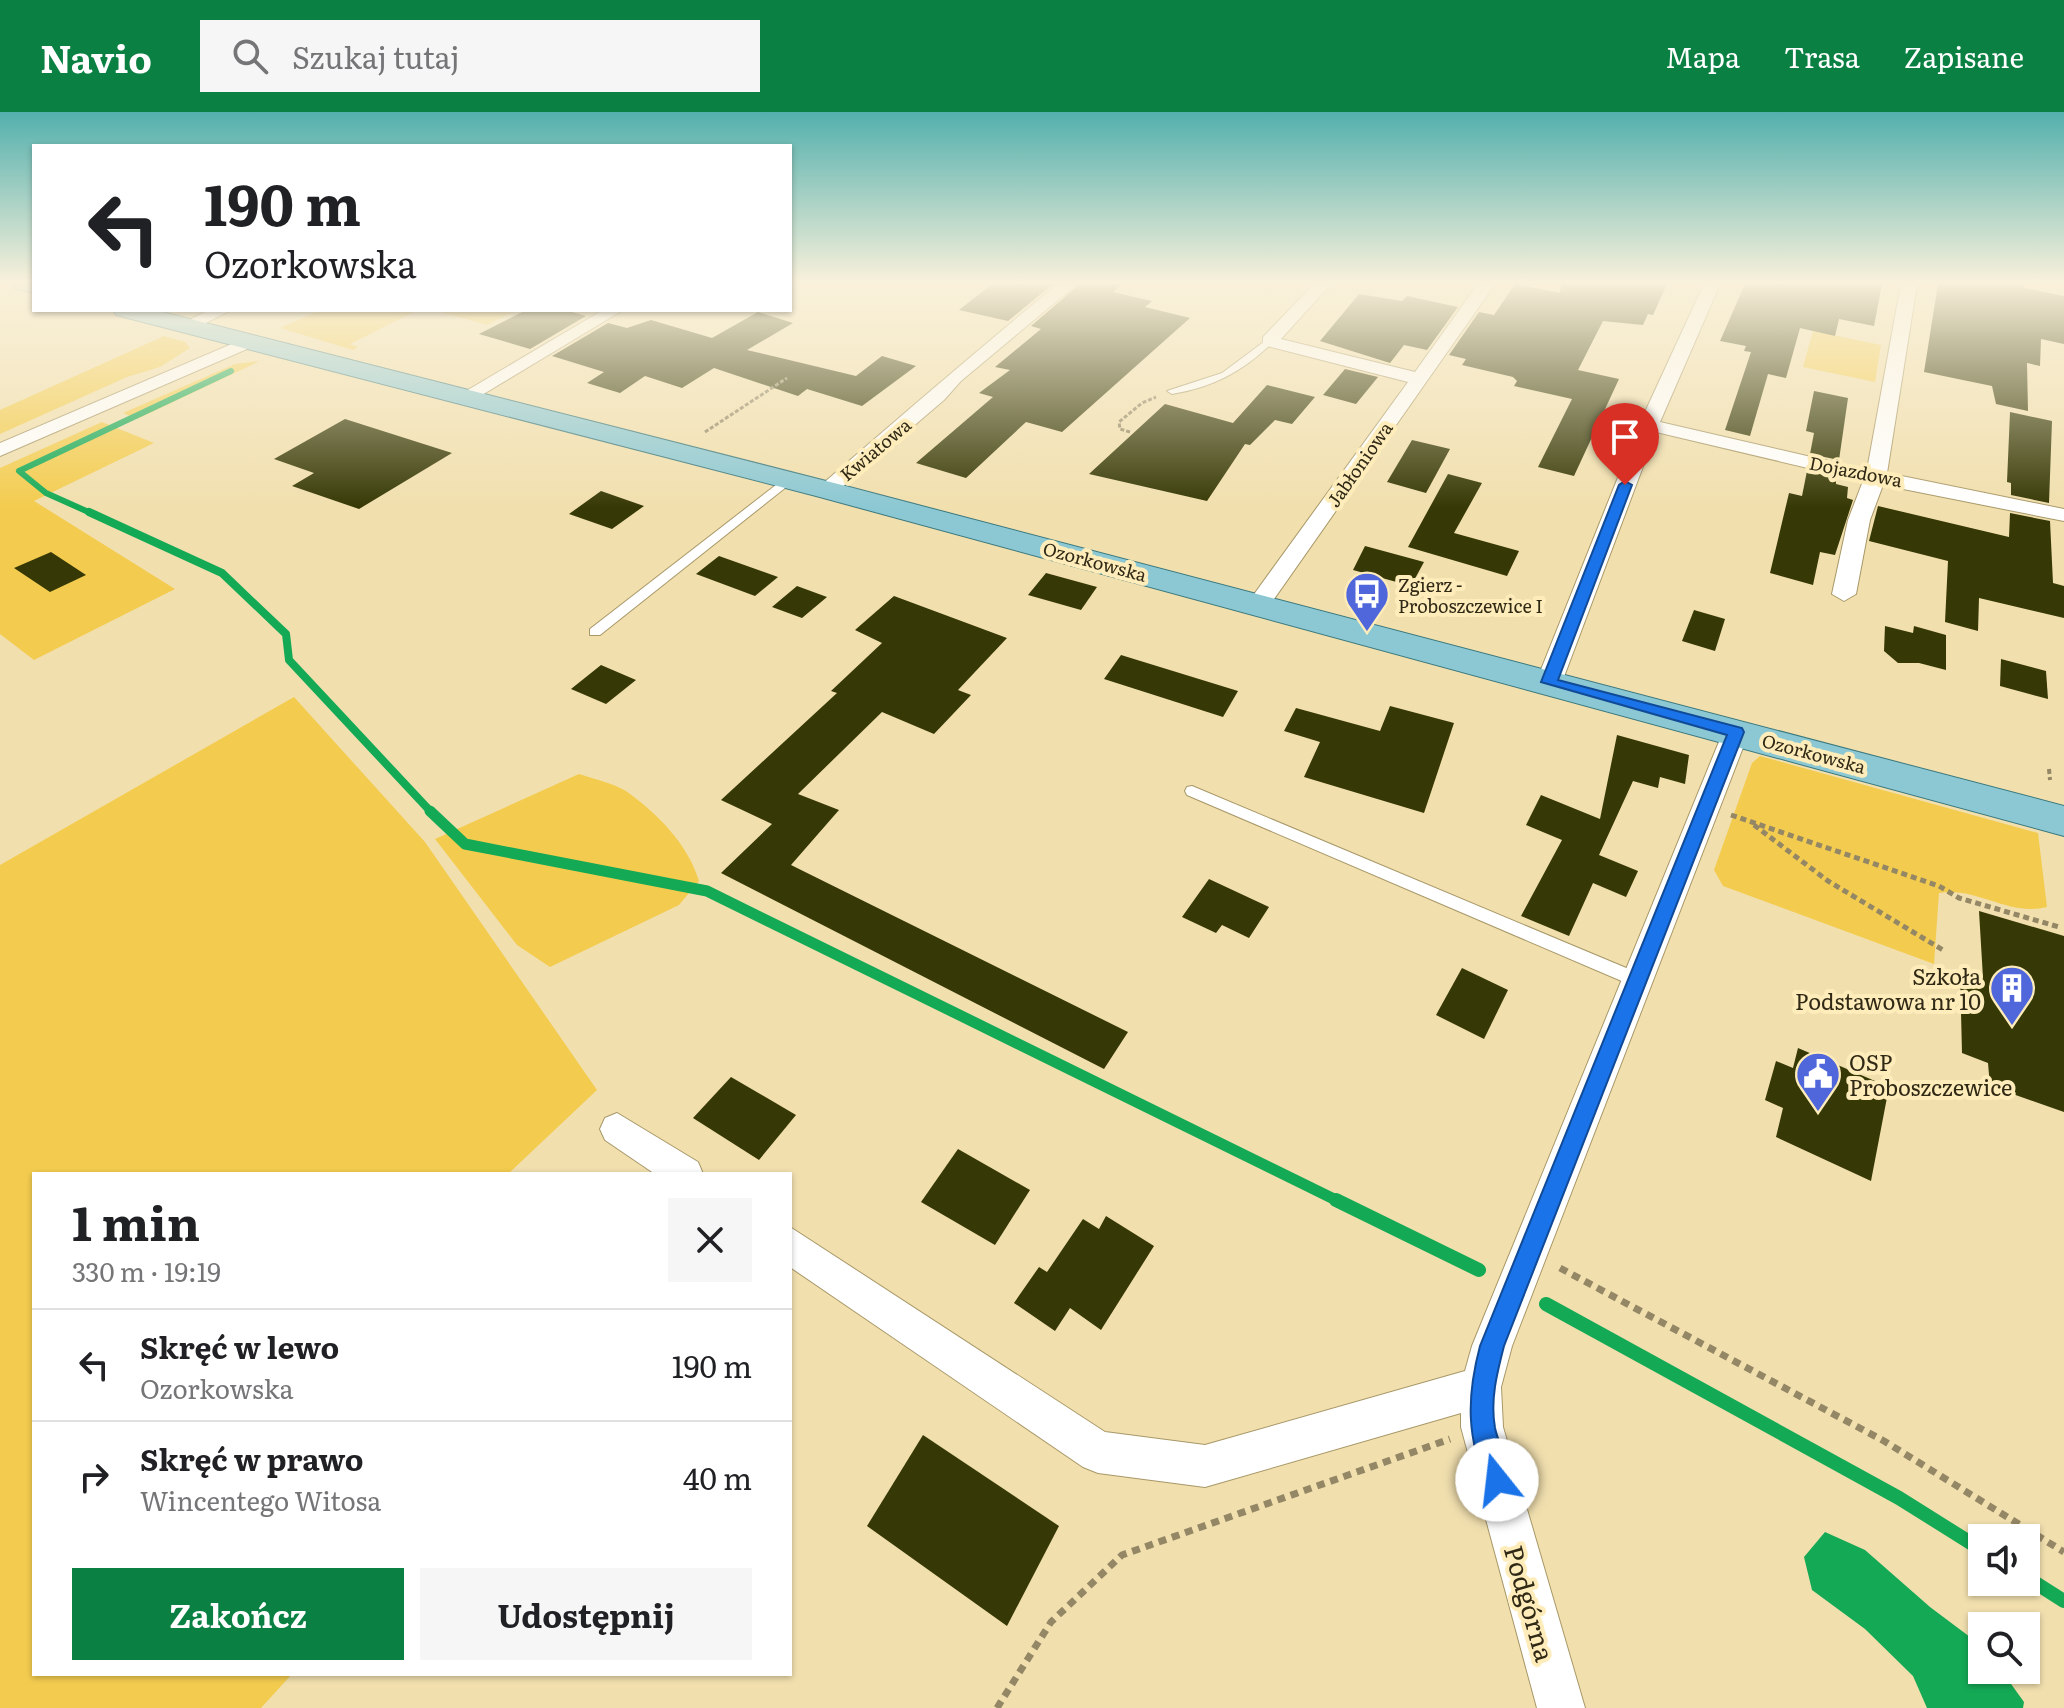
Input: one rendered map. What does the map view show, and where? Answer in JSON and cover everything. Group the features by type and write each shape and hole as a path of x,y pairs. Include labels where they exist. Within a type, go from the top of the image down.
{"main road":[{"name":"Ozorkowska","path":"313,358 1259,604 2064,821"}],"street":[{"path":"0,450 210,358"},
{"path":"465,397 531,358"},
{"name":"Kwiatowa","path":"827,490 977,358"},
{"path":"1338,358 1419,379"},
{"name":"Jabłoniowa","path":"1259,604 1434,358"},
{"path":"1549,682 1649,425 1679,358"},
{"path":"1844,594 1859,520 1876,475 1896,358"},
{"name":"Dojazdowa","path":"1649,425 1838,470 1876,475 2064,515"},
{"name":"Podgórna","path":"1561,1708 1482,1427 1481,1387 1492,1346 1736,732"},
{"path":"617,1129 682,1172"},
{"path":"792,1246 1098,1452 1205,1466 1481,1387"}],"lane":[{"path":"1172,391 1198,387 1240,370 1252,358"},
{"path":"595,632 789,480"},
{"path":"1192,791 1637,980"}],"path":[{"path":"704,433 787,378"},
{"path":"1130,432 1120,429 1119,422 1142,403 1172,391"},
{"path":"2049,769 2050,780"},
{"path":"1707,806 1939,886 1959,898 2059,927"},
{"path":"1750,822 1828,881 1943,950"},
{"path":"1530,1252 1884,1441 2064,1552"},
{"path":"997,1708 1051,1622 1122,1555 1482,1427"}],"shaded area":[{"path":"114,358 173,358 160,367 127,377 0,434 0,410"},
{"path":"1805,358 1879,358 1875,382 1803,367"},
{"path":"260,361 137,419 123,413 235,364"},
{"path":"102,422 154,443 34,501 175,589 34,660 0,634 0,468"},
{"path":"294,697 425,842 597,1090 510,1172 32,1172 32,1676 290,1676 261,1708 0,1708 0,865"},
{"path":"1760,756 2038,833 2047,907 2019,908 1966,894 1939,893 1934,964 1723,886 1714,870 1752,763"},
{"path":"579,774 621,788 649,809 679,842 699,881 679,905 550,967 517,945 435,839"},
{"path":"1825,1532 1865,1550 1968,1636 1968,1684 2011,1684 2024,1702 2023,1708 1927,1708 1913,1676 1865,1629 1812,1590 1804,1557"}],"building":[{"path":"560,358 783,358 856,376 879,358 916,366 862,406 807,389 798,396 714,368 682,388 645,376 620,393 587,383 604,372"},
{"path":"1005,358 1145,358 1062,432 1026,422 966,478 916,463 993,397 979,393 1010,370 995,367"},
{"path":"1376,358 1394,358 1390,363"},
{"path":"1584,358 1578,370 1619,379 1574,476 1538,467 1572,399 1514,386 1517,381 1513,377 1462,365 1466,359"},
{"path":"1749,358 1791,358 1786,378 1768,374 1750,436 1725,430"},
{"path":"1926,358 2040,358 2040,366 2027,363 2028,411 1996,404 1992,386 1924,372"},
{"path":"1345,369 1378,377 1356,404 1323,395"},
{"path":"1267,385 1315,397 1292,424 1275,420 1250,445 1245,444 1207,501 1089,474 1165,404 1233,423"},
{"path":"1814,391 1848,398 1839,460 1810,454 1814,433 1806,431"},
{"path":"2010,412 2052,421 2049,503 2011,495 2011,483 2007,482"},
{"path":"345,419 452,453 359,509 292,486 314,473 274,459"},
{"path":"1412,440 1450,449 1426,493 1387,482"},
{"path":"1807,471 1836,478 1836,484 1848,487 1847,498 1853,500 1835,555 1820,552 1813,585 1770,573 1789,493 1802,496"},
{"path":"1448,474 1482,483 1454,533 1519,551 1507,576 1408,547"},
{"path":"601,491 644,506 612,529 569,514"},
{"path":"1878,506 2009,537 2010,513 2050,521 2053,583 2064,586 2064,618 1979,598 1978,631 1945,622 1948,561 1869,541"},
{"path":"1365,546 1424,562 1411,586 1353,570"},
{"path":"51,552 86,575 50,592 14,568"},
{"path":"719,556 778,577 755,596 696,574"},
{"path":"1046,573 1097,587 1081,610 1028,595"},
{"path":"797,586 827,597 802,618 772,607"},
{"path":"894,596 1007,638 958,690 971,695 934,734 882,712 798,794 839,810 791,865 1128,1032 1104,1069 721,873 772,824 721,800 837,693 831,691 882,643 855,630"},
{"path":"1694,610 1725,619 1715,651 1682,641"},
{"path":"1885,626 1913,633 1914,626 1946,635 1946,670 1919,663 1898,663 1884,651"},
{"path":"1121,655 1238,691 1223,717 1104,679"},
{"path":"2001,659 2046,671 2048,699 2000,686"},
{"path":"601,665 636,680 606,704 571,689"},
{"path":"1390,706 1454,723 1424,813 1304,777 1320,742 1284,731 1296,708 1380,731"},
{"path":"1617,735 1689,755 1685,784 1660,777 1658,788 1633,781 1599,855 1638,871 1626,897 1593,883 1569,936 1521,916 1562,840 1526,825 1541,795 1600,819"},
{"path":"1209,879 1269,907 1249,938 1222,925 1216,933 1182,917"},
{"name":"Szkoła Podstawowa nr 10","path":"1979,911 2064,936 2064,1112 1990,1086 1988,1063 1962,1053 1960,971 1983,978"},
{"path":"1462,968 1508,990 1484,1039 1436,1015"},
{"path":"1798,1048 1889,1087 1871,1181 1776,1137 1783,1108 1765,1100 1776,1061 1793,1068"},
{"path":"731,1077 796,1115 759,1160 693,1118"},
{"path":"958,1149 1030,1190 995,1245 921,1202"},
{"path":"1106,1216 1154,1246 1101,1330 1070,1308 1055,1331 1014,1303 1039,1267 1047,1272 1083,1219 1099,1229"},
{"path":"923,1435 1059,1526 1007,1626 867,1526"}],"waterway":[{"path":"93,514 46,493 19,471 231,371"},
{"path":"89,512 222,573 286,634 289,660 431,812"},
{"path":"431,812 465,844 707,891 1340,1202"},
{"path":"1336,1200 1479,1270"},
{"path":"1546,1304 1899,1498 1968,1541"},
{"path":"2040,1586 2064,1601"}],"place":[{"name":"Zgierz - Proboszczewice I","path":"1367,633"},
{"name":"Szkoła Podstawowa nr 10","path":"2012,1027"},
{"name":"OSP Proboszczewice","path":"1818,1113"}],"route":[{"path":"1497,1480 1482,1427 1481,1387 1492,1346 1736,732 1549,682 1625,485"}]}
